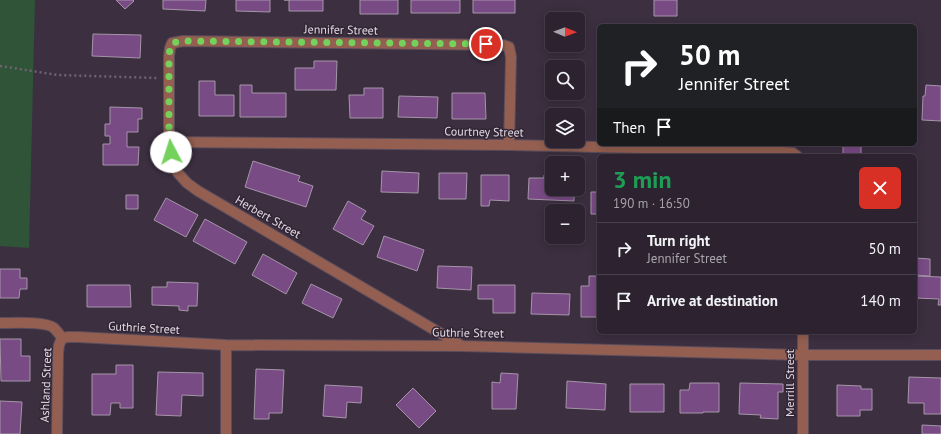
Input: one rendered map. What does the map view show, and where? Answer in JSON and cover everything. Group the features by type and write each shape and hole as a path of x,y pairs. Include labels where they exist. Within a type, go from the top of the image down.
{"street":[{"name":"Jennifer Street","path":"172,43 183,41 502,44 509,47 511,57 509,145"},
{"name":"Herbert Street","path":"172,43 169,56 169,142 172,162 178,173 187,183 198,191 462,346"},
{"name":"Courtney Street","path":"169,142 509,145 772,150 794,154"},
{"path":"0,323 47,325 54,328 62,338"},
{"name":"Merrill Street","path":"803,334 803,434"},
{"name":"Guthrie Street","path":"62,338 78,337 226,345 462,346 803,355 941,355"},
{"name":"Ashland Street","path":"57,434 58,354 59,345 62,338"},
{"path":"226,345 226,434"}],"path":[{"path":"0,66 58,75 169,78"}],"green space":[{"path":"0,0 35,0 29,248 0,246"}],"building":[{"path":"116,0 133,0 134,1 125,9"},
{"path":"163,0 206,0 205,11 163,9"},
{"path":"236,0 270,0 270,12 236,11"},
{"path":"289,0 323,0 323,11 289,11"},
{"path":"360,0 398,0 398,14 360,14"},
{"path":"411,0 460,0 460,13 411,13"},
{"path":"473,0 515,0 515,13 473,13"},
{"path":"654,0 677,0 677,16 654,16"},
{"path":"93,34 141,35 140,58 92,56"},
{"path":"314,61 337,61 336,90 295,90 295,68 314,68"},
{"path":"199,81 215,81 215,95 234,95 234,116 199,116"},
{"path":"240,85 252,85 252,93 286,93 286,117 240,117"},
{"path":"926,85 941,86 941,121 922,120 923,96 925,96"},
{"path":"364,88 383,88 383,118 350,118 349,95 364,95"},
{"path":"452,93 485,93 486,119 452,119"},
{"path":"399,96 438,97 437,118 398,117"},
{"path":"110,107 142,108 142,119 138,119 138,132 127,132 127,147 139,147 138,165 103,165 103,144 110,144 110,136 105,136 105,124 110,124"},
{"path":"843,146 861,146 861,154 843,154"},
{"path":"253,161 300,176 298,181 313,186 306,207 245,187"},
{"path":"382,171 419,173 418,193 381,192"},
{"path":"439,173 467,173 466,199 439,199"},
{"path":"481,175 509,175 509,201 490,200 489,206 481,206"},
{"path":"545,175 545,196 574,196 574,201 528,199 529,178 544,178"},
{"path":"591,192 597,192 597,214 591,214"},
{"path":"126,195 138,195 138,209 126,209"},
{"path":"166,198 198,215 186,237 154,220"},
{"path":"348,201 366,211 361,219 374,226 363,245 333,229"},
{"path":"205,219 247,242 235,264 193,241"},
{"path":"384,236 424,250 417,271 377,257"},
{"path":"263,254 297,273 286,294 252,275"},
{"path":"917,258 930,259 930,276 917,275"},
{"path":"438,266 472,267 471,290 437,288"},
{"path":"0,269 20,269 20,278 27,278 27,289 20,289 19,298 0,298"},
{"path":"589,276 597,276 597,317 581,317 581,286 589,286"},
{"path":"917,276 941,277 941,305 938,305 939,299 917,298"},
{"path":"167,282 198,283 197,306 188,306 188,311 179,310 179,306 152,305 152,287 167,287"},
{"path":"311,284 342,299 333,318 302,303"},
{"path":"87,285 130,285 131,307 87,307"},
{"path":"478,285 515,285 515,313 493,313 493,299 478,299"},
{"path":"532,293 570,294 569,315 531,314"},
{"path":"0,339 21,339 21,356 30,356 30,381 1,381"},
{"path":"116,365 133,365 133,408 120,408 120,403 111,403 110,415 92,415 92,374 116,374"},
{"path":"256,369 284,370 282,413 269,413 269,419 254,419"},
{"path":"158,372 203,373 203,396 182,395 181,416 156,415"},
{"path":"501,373 518,374 516,409 492,409 492,382 500,383"},
{"path":"909,377 941,378 941,414 924,414 924,403 908,403"},
{"path":"567,381 606,384 605,410 566,408"},
{"path":"690,383 719,383 719,412 680,413 680,390 689,390"},
{"path":"740,383 783,384 783,392 778,392 778,419 760,418 761,415 739,414"},
{"path":"630,384 664,384 664,412 630,412"},
{"path":"325,385 362,387 361,403 347,402 346,418 323,416"},
{"path":"837,385 861,386 861,389 872,389 872,410 860,410 860,416 837,416"},
{"path":"413,388 436,411 419,428 396,405"},
{"path":"0,401 22,402 20,434 0,434"},
{"path":"922,425 941,426 941,434 922,434"}],"route":[{"path":"171,152 169,142 169,56 172,43 183,41 486,44"}]}
